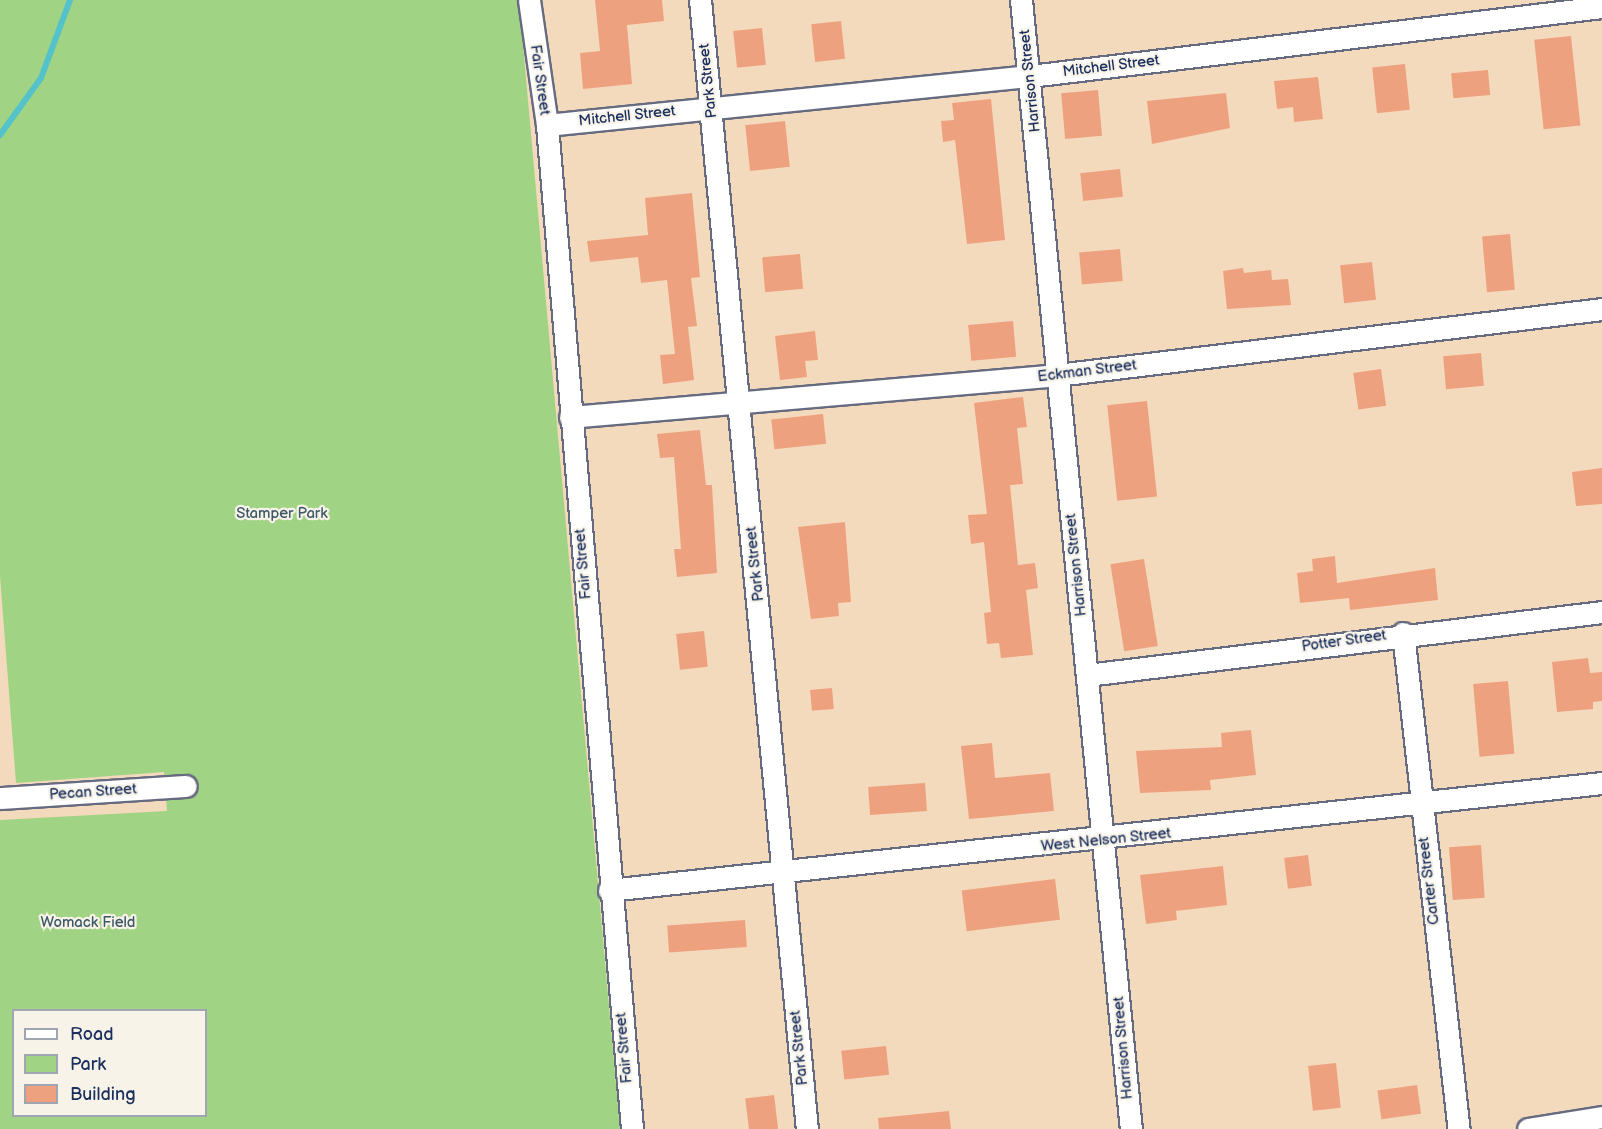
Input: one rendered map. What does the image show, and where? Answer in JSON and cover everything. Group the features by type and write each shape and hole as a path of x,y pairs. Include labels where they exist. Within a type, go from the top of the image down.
{"street":[{"name":"Fair Street","path":"529,0 547,125 609,890 632,1129"},
{"name":"Park Street","path":"700,0 807,1129"},
{"name":"Harrison Street","path":"1021,0 1131,1129"},
{"name":"Mitchell Street","path":"547,125 711,106 1030,76 1602,7"},
{"name":"Eckman Street","path":"570,417 739,405 1057,375 1602,309"},
{"name":"Potter Street","path":"1087,675 1403,633 1602,612"},
{"name":"Carter Street","path":"1403,633 1420,805 1459,1129"},
{"name":"West Nelson Street","path":"609,890 1103,841 1602,783"},
{"name":"Pecan Street","path":"0,798 186,786"},
{"path":"1528,1129 1602,1117"}],"green space":[{"name":"Stamper Park","path":"0,0 519,0 620,1129 0,1129 0,820 167,811 164,772 16,783 0,576"}],"building":[{"path":"595,0 662,0 664,21 627,25 632,84 583,89 580,53 600,51"},
{"path":"841,21 845,59 815,62 811,24"},
{"path":"762,28 766,65 737,68 733,31"},
{"path":"1571,36 1580,126 1544,129 1534,40"},
{"path":"1405,64 1410,110 1377,113 1372,67"},
{"path":"1488,70 1490,95 1453,98 1451,73"},
{"path":"1318,77 1323,119 1294,122 1293,107 1277,109 1274,81"},
{"path":"1098,90 1102,136 1065,139 1061,93"},
{"path":"1226,93 1230,128 1152,144 1147,101"},
{"path":"991,99 1005,240 967,244 955,140 943,142 941,121 954,120 952,103"},
{"path":"785,121 790,167 750,171 745,125"},
{"path":"1120,169 1123,197 1083,201 1080,173"},
{"path":"692,193 700,277 691,278 697,326 688,327 694,380 663,384 660,355 675,354 667,280 641,283 638,257 590,262 587,241 648,235 645,198"},
{"path":"1510,234 1515,290 1487,292 1482,236"},
{"path":"1120,249 1123,281 1082,284 1079,253"},
{"path":"800,254 803,289 765,292 762,257"},
{"path":"1372,262 1376,300 1344,303 1340,265"},
{"path":"1243,268 1244,273 1271,270 1272,280 1288,279 1291,305 1227,309 1223,271"},
{"path":"1013,321 1016,357 971,361 968,325"},
{"path":"815,331 818,360 805,361 807,377 780,380 775,336"},
{"path":"1481,353 1484,386 1446,389 1443,356"},
{"path":"1381,369 1386,406 1358,410 1353,373"},
{"path":"1023,397 1027,427 1017,428 1023,484 1010,485 1018,565 1035,563 1038,588 1026,590 1033,655 1001,658 999,643 987,644 984,613 991,612 984,542 971,544 968,515 987,514 974,403"},
{"path":"1147,401 1157,496 1117,501 1107,405"},
{"path":"823,414 826,444 774,449 771,419"},
{"path":"700,430 706,485 712,485 717,573 677,577 674,549 681,549 674,457 660,458 657,434"},
{"path":"1602,468 1602,504 1576,506 1572,472"},
{"path":"845,522 851,602 838,603 839,616 811,619 798,527"},
{"path":"1335,556 1337,583 1435,568 1438,600 1350,610 1349,598 1300,603 1297,573 1313,571 1312,559"},
{"path":"1144,559 1158,646 1124,651 1110,564"},
{"path":"704,631 708,667 680,670 676,634"},
{"path":"1588,658 1590,673 1602,672 1602,701 1593,702 1593,709 1557,712 1552,662"},
{"path":"1508,681 1514,754 1479,757 1473,684"},
{"path":"832,688 834,709 812,711 810,690"},
{"path":"1251,730 1256,775 1210,780 1211,790 1140,793 1136,751 1222,747 1221,733"},
{"path":"992,743 995,778 1050,773 1054,811 969,819 961,746"},
{"path":"925,783 927,811 870,815 868,787"},
{"path":"1481,845 1485,898 1453,900 1449,847"},
{"path":"1308,855 1312,886 1288,889 1284,858"},
{"path":"1223,866 1227,905 1176,911 1177,920 1146,924 1140,875"},
{"path":"1055,879 1060,920 967,931 962,890"},
{"path":"745,920 747,947 669,952 667,925"},
{"path":"886,1046 889,1075 844,1080 841,1051"},
{"path":"1336,1063 1341,1108 1313,1111 1308,1066"},
{"path":"1417,1085 1421,1114 1381,1119 1377,1091"},
{"path":"774,1095 778,1129 749,1129 745,1099"},
{"path":"949,1111 951,1129 879,1129 878,1118"}],"waterway":[{"path":"0,135 41,78 70,0"}],"park label":[{"name":"Womack Field","path":"88,923"}]}
